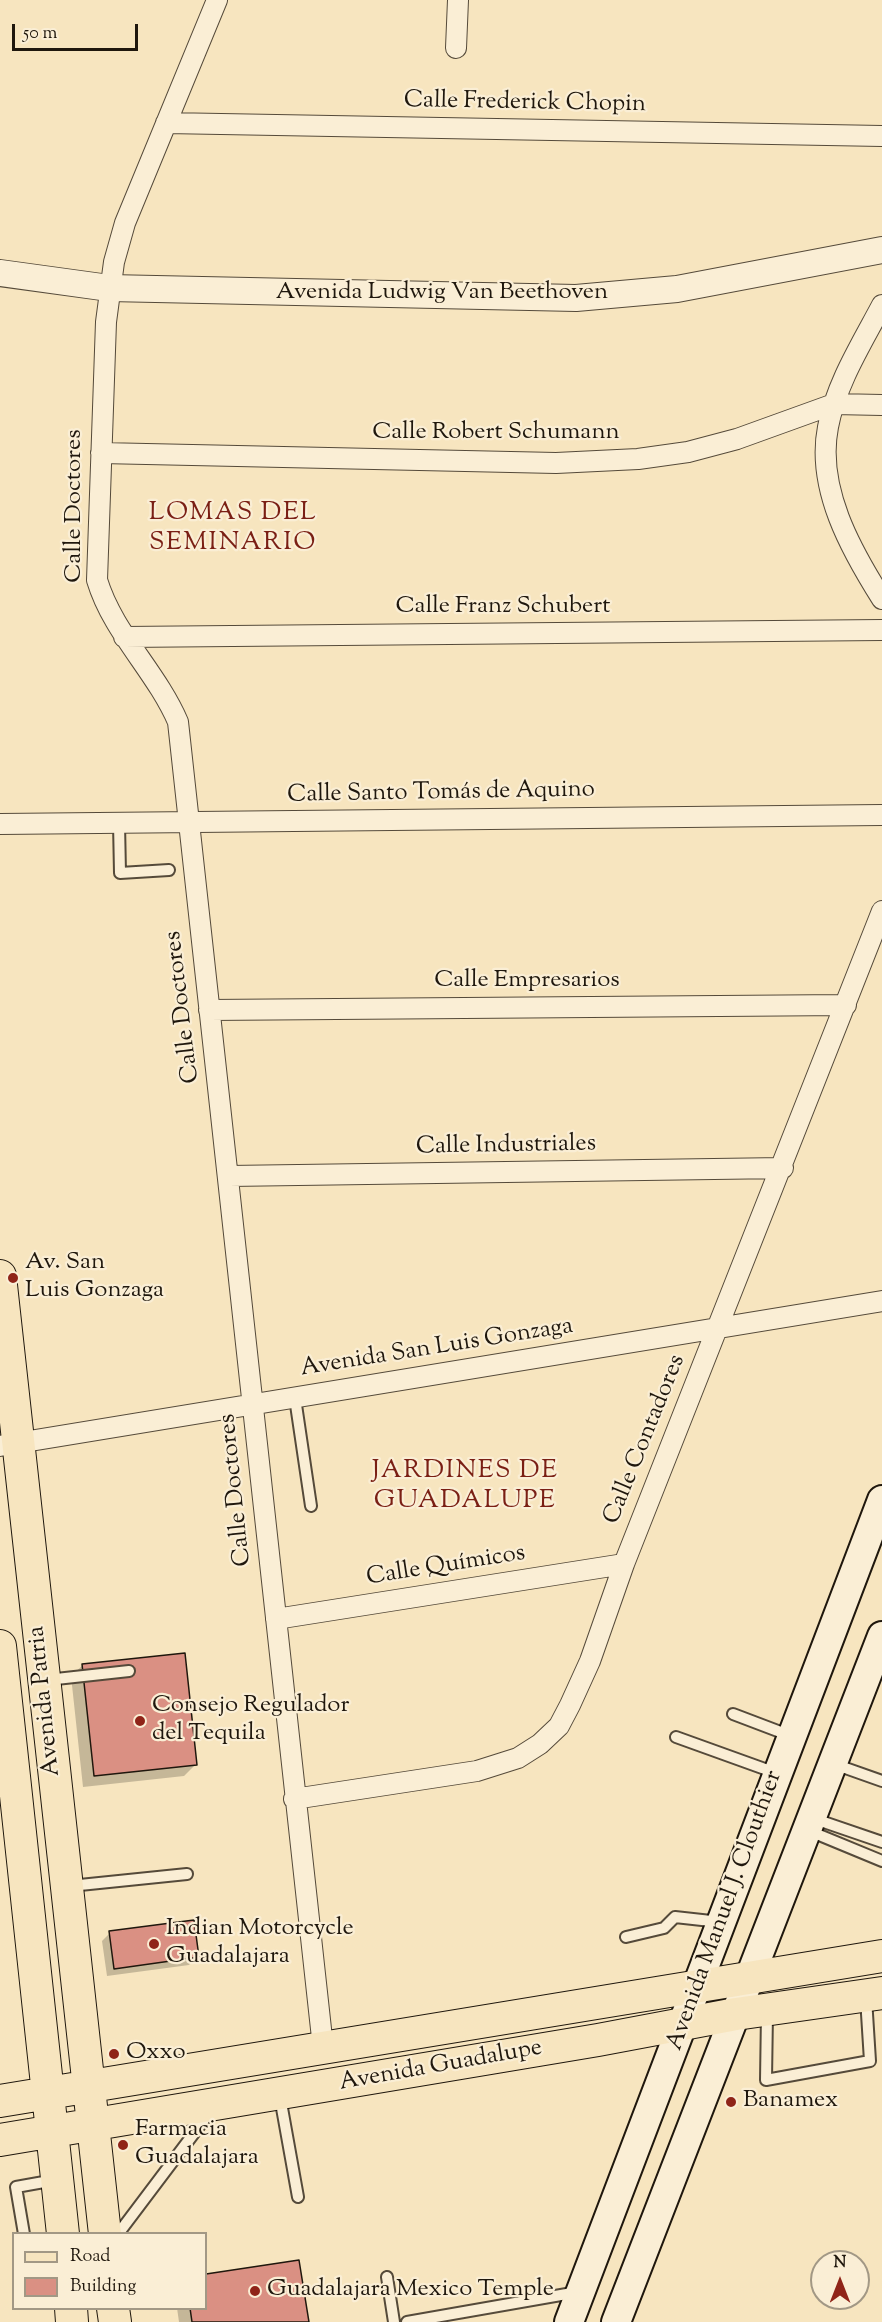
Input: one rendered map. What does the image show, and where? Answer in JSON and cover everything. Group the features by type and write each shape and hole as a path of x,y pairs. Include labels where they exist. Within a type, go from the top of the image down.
{"main road":[{"name":"Avenida Patria","path":"0,1276 9,1445 44,1680 105,2232"},
{"name":"Avenida Manuel J. Clouthier","path":"569,2322 882,1500"},
{"name":"Avenida Manuel J. Clouthier","path":"616,2322 881,1639"},
{"name":"Avenida Patria","path":"0,1646 63,2232"},
{"name":"Avenida Guadalupe","path":"0,2101 882,1956"},
{"name":"Avenida Guadalupe","path":"0,2140 736,2014 874,1994"},
{"path":"609,2218 650,2234"}],"street":[{"name":"Calle Doctores","path":"217,0 125,223 109,288 97,580 103,601 124,637 167,696 178,722 229,1176 294,1799 323,2047"},
{"path":"456,48 458,0"},
{"name":"Calle Frederick Chopin","path":"166,123 882,136"},
{"name":"Avenida Ludwig Van Beethoven","path":"0,273 109,288 576,298 677,289 882,250"},
{"path":"882,305 850,365 827,428 830,487 846,535 882,599"},
{"name":"Calle Robert Schumann","path":"101,453 556,463 638,459 688,452 737,439 834,404 882,405"},
{"name":"Calle Franz Schubert","path":"124,637 882,630"},
{"name":"Calle Santo Tomás de Aquino","path":"0,824 882,815"},
{"name":"Calle Contadores","path":"294,1799 477,1771 518,1758 540,1744 559,1726 590,1661 624,1564 783,1168 882,911"},
{"name":"Calle Empresarios","path":"209,1010 846,1005"},
{"name":"Calle Industriales","path":"229,1176 783,1168"},
{"name":"Avenida San Luis Gonzaga","path":"9,1445 882,1301"},
{"name":"Calle Químicos","path":"276,1619 624,1564"}],"lane":[{"path":"119,823 120,873 169,870"},
{"path":"295,1398 311,1506"},
{"path":"44,1680 129,1671"},
{"path":"733,1714 791,1736"},
{"path":"676,1737 777,1773"},
{"path":"833,1763 882,1781"},
{"path":"809,1824 882,1842"},
{"path":"809,1824 882,1862"},
{"path":"67,1887 187,1874"},
{"path":"626,1937 664,1928 675,1917 720,1922"},
{"path":"767,2010 766,2080 870,2061 874,1994"},
{"path":"279,2094 298,2197"},
{"path":"119,2232 215,2104"},
{"path":"24,2232 16,2187 58,2180"},
{"path":"387,2277 394,2322"},
{"path":"407,2322 581,2292"}],"building":[{"name":"Consejo Regulador del Tequila","path":"185,1653 197,1765 94,1776 82,1664"},
{"name":"Indian Motorcycle Guadalajara","path":"194,1920 199,1957 114,1969 109,1931"},
{"name":"Guadalajara Mexico Temple","path":"299,2260 309,2322 192,2322 190,2310 207,2310 207,2274"}],"place":[{"name":"Av. San Luis Gonzaga","path":"13,1278"},
{"name":"Consejo Regulador del Tequila","path":"140,1721"},
{"name":"Indian Motorcycle Guadalajara","path":"154,1944"},
{"name":"Oxxo","path":"114,2054"},
{"name":"Banamex","path":"731,2102"},
{"name":"Farmacia Guadalajara","path":"123,2145"},
{"name":"Guadalajara Mexico Temple","path":"255,2291"}],"district":[{"name":"LOMAS DEL SEMINARIO","path":"233,530"},
{"name":"JARDINES DE GUADALUPE","path":"465,1488"}]}
